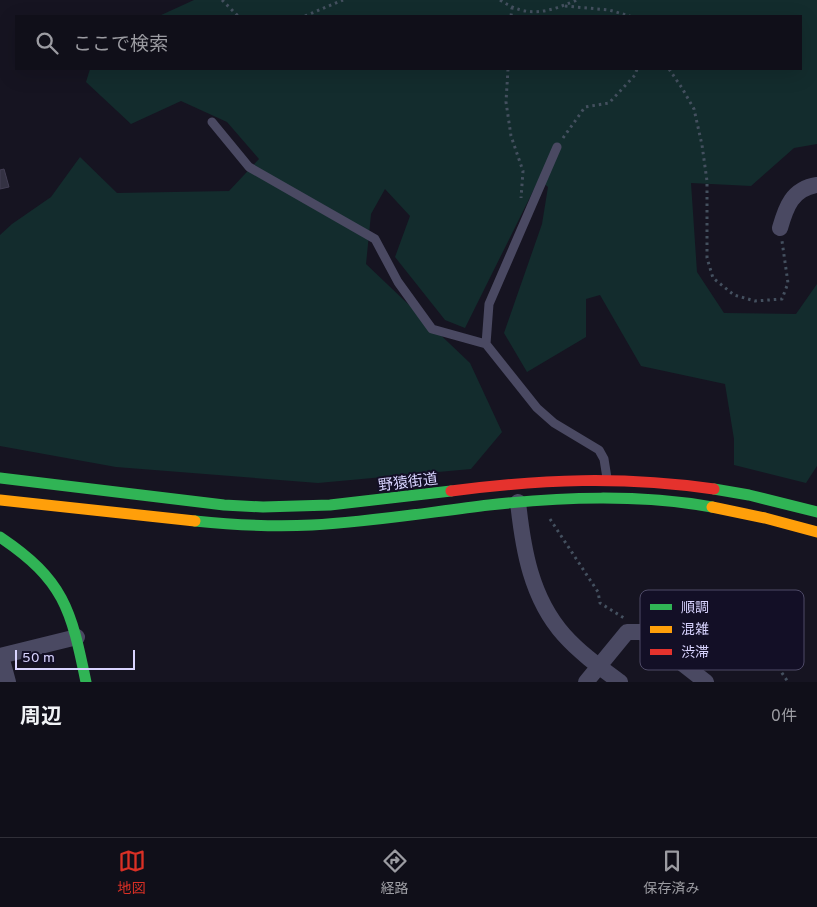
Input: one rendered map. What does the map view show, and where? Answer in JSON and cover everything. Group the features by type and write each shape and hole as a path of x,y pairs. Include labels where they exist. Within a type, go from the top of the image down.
{"main road":[{"name":"野猿街道","path":"0,478 196,502 259,507 330,505 512,483 607,478 645,480 726,489 817,512"},
{"path":"0,500 213,524 282,526 354,522 518,502 604,498 676,502 747,514 817,532"},
{"path":"0,536 44,572 66,604 77,637 86,682"}],"street":[{"path":"780,228 786,207 798,192 808,186 817,185"},
{"path":"518,502 528,564 534,584 547,611 564,635 620,682"},
{"path":"586,682 627,632 640,632"},
{"path":"8,682 0,656 77,637"},
{"path":"691,670 706,682"}],"lane":[{"path":"212,122 249,167 375,239 398,282 432,329 486,344 537,408 554,423 599,450 604,459 607,478"},
{"path":"486,344 489,304 556,147"}],"path":[{"path":"222,0 237,15"},
{"path":"307,15 344,0"},
{"path":"500,0 512,8 538,13 577,0"},
{"path":"562,6 609,10 626,15"},
{"path":"512,8 512,15"},
{"path":"508,70 506,102 511,136 523,171 520,200"},
{"path":"556,147 586,107 609,103 635,75 637,70"},
{"path":"670,70 694,109 702,145 707,180 707,258 713,278 734,295 755,301 782,300 788,283 780,228"},
{"path":"548,516 598,592 600,603 623,618 632,619"},
{"path":"780,670 788,682"}],"green space":[{"path":"194,0 817,0 817,144 794,148 751,186 691,183 697,272 724,313 796,314 817,284 817,466 806,483 734,465 734,439 725,384 641,366 600,295 586,299 586,337 527,372 504,333 542,224 548,187 539,179 465,328 445,320 395,257 410,216 385,189 371,214 366,264 470,363 502,432 471,469 318,483 116,467 0,446 0,235 12,224 51,197 80,157 117,193 229,191 259,159 227,122 181,101 131,124 86,82 90,70 802,70 802,15 161,15"}],"building":[{"path":"4,169 9,187 0,189 0,170"}],"traffic: fast":[{"path":"0,478 224,505 263,507 330,505 451,491"},
{"path":"714,489 749,495 817,512"},
{"path":"195,521 283,526 334,524 489,505 600,498 656,500 712,507"},
{"path":"0,537 38,568 61,598 75,635 86,682"}],"traffic: slow":[{"path":"0,500 195,521"},
{"path":"712,507 765,518 817,532"}],"traffic: jam":[{"path":"451,491 518,484 582,481 647,482 714,489"}]}
